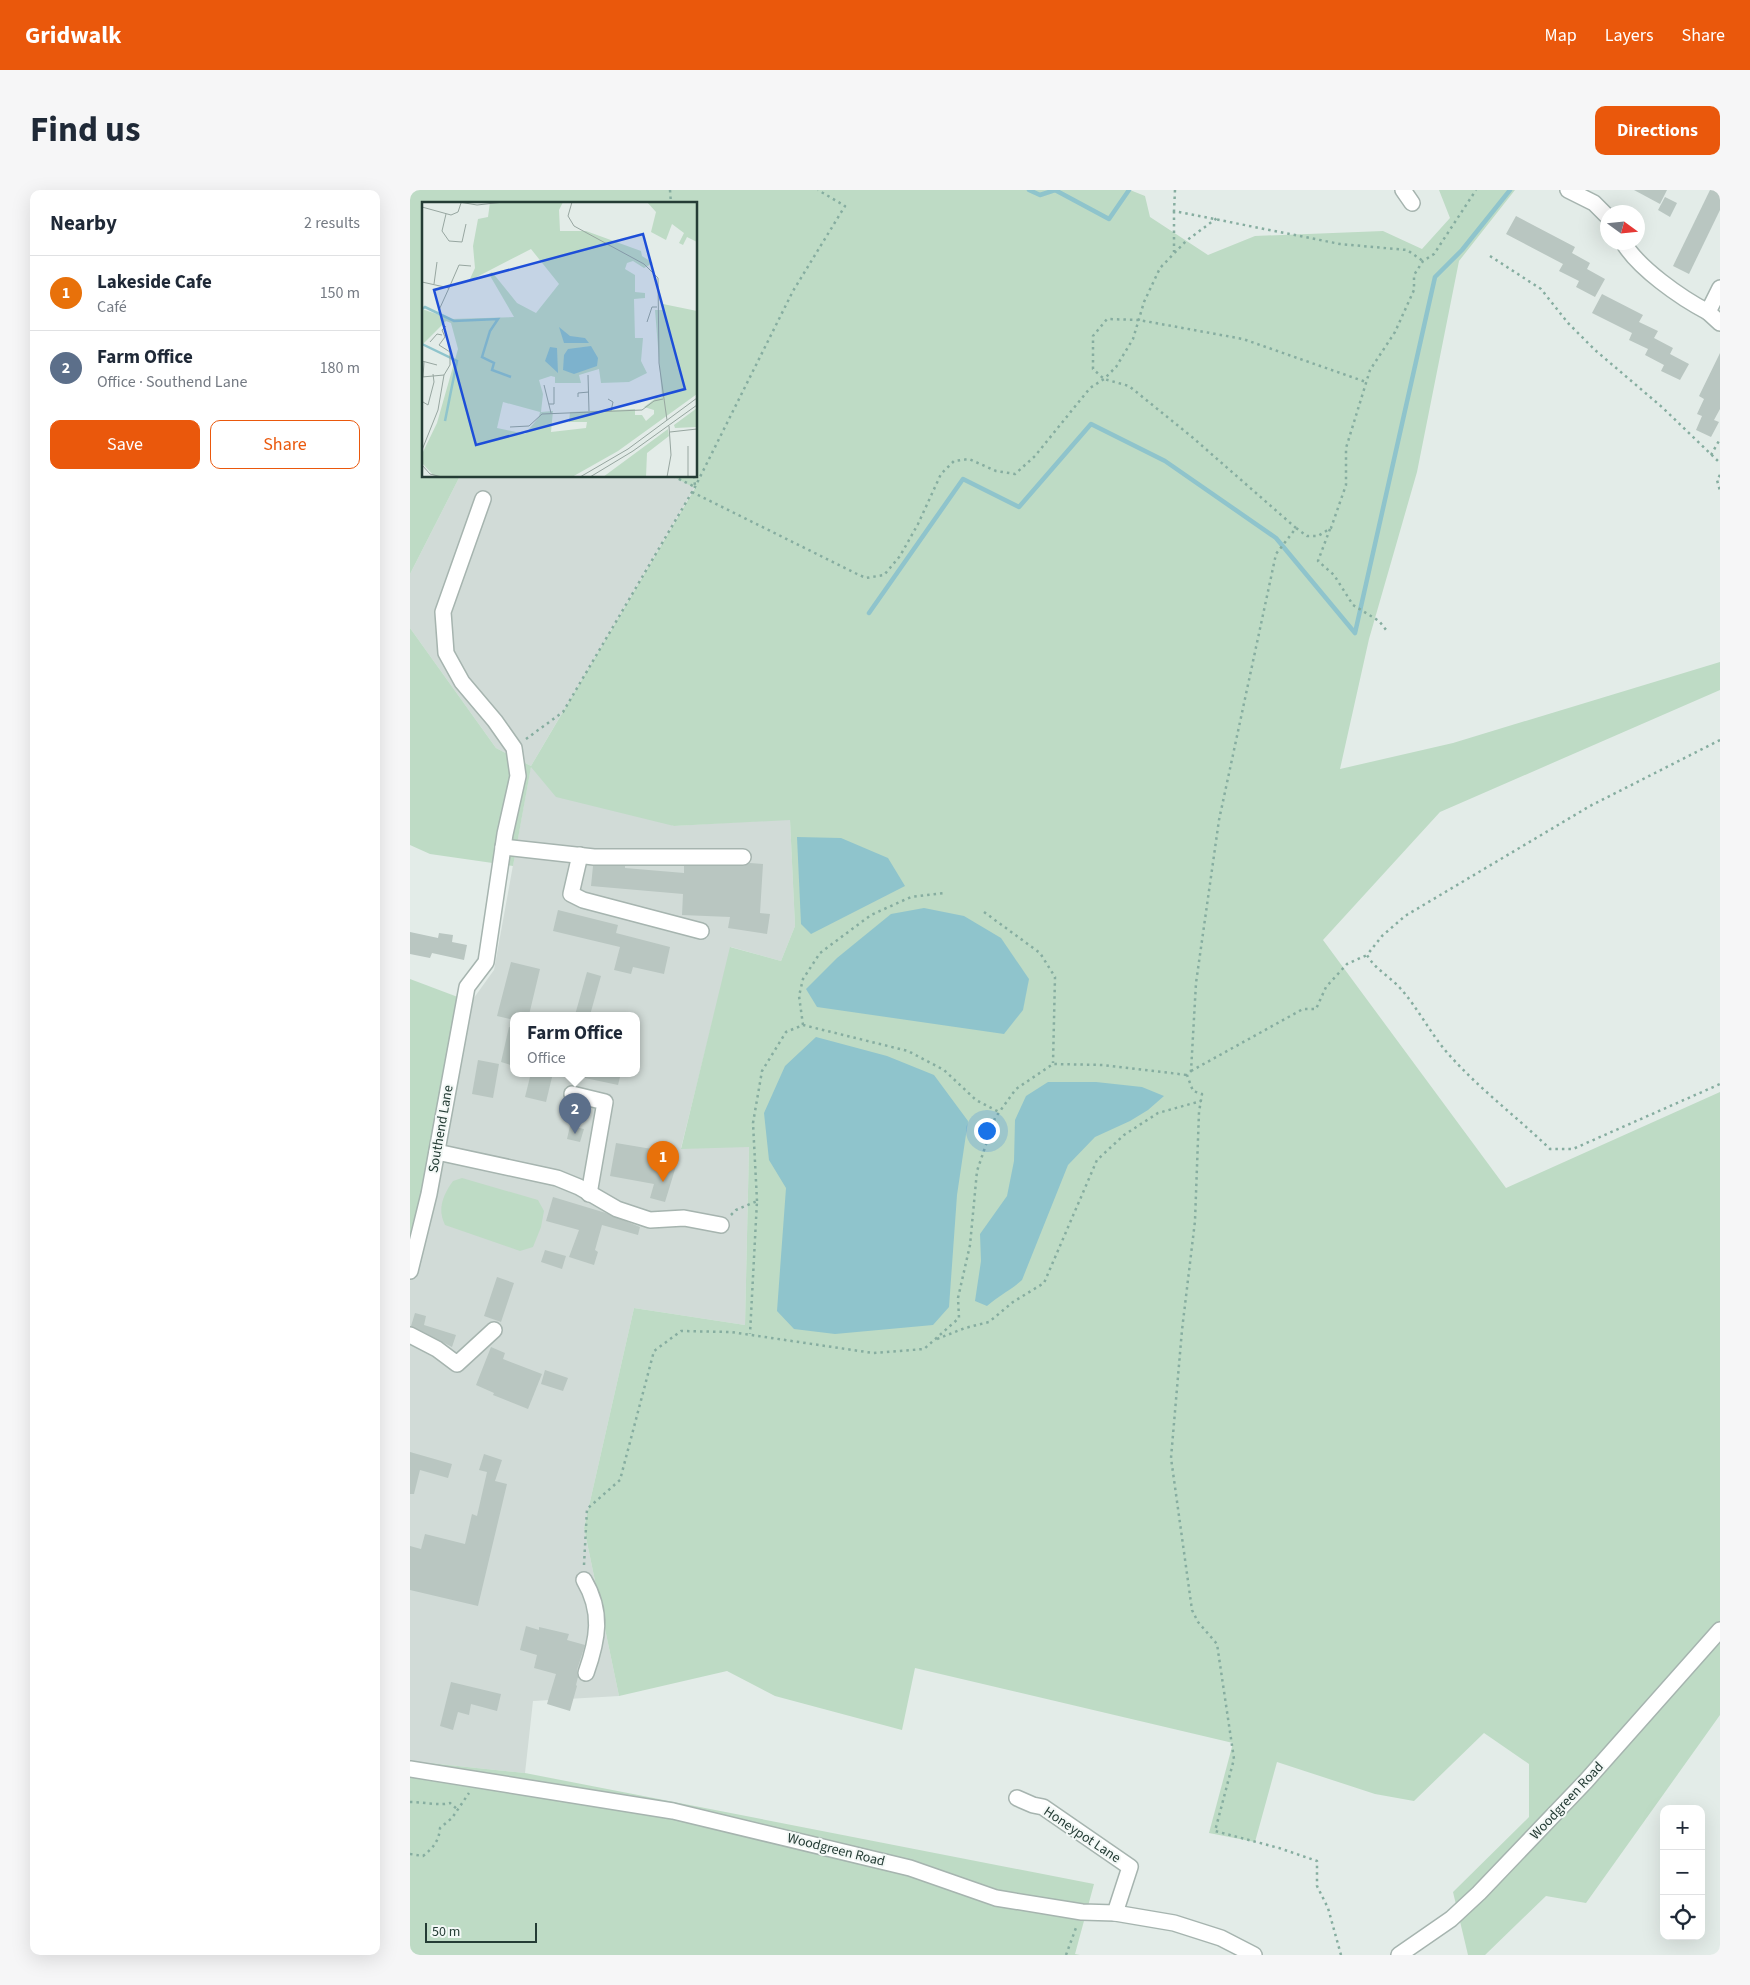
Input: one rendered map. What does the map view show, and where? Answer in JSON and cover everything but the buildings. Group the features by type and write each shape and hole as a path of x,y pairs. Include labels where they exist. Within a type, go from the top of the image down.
{"street":[{"path":"1403,190 1412,203"},
{"path":"1568,190 1594,202 1600,208"},
{"path":"1628,250 1685,300 1708,312 1720,323"},
{"path":"1708,312 1720,288"},
{"path":"483,498 444,612 446,653 462,682 495,721 514,748 518,776 504,847 594,857 743,857"},
{"name":"Southend Lane","path":"410,1271 429,1194 467,987 486,962 504,847"},
{"path":"580,855 571,894 584,900 701,931"},
{"path":"572,1094 605,1102 589,1194"},
{"path":"437,1152 557,1178 578,1187 617,1209 650,1220 684,1218 721,1225"},
{"path":"410,1335 437,1349 457,1364 494,1330"},
{"path":"584,1580 592,1593 597,1635 586,1673"},
{"name":"Woodgreen Road","path":"1399,1955 1451,1919 1479,1893 1586,1781 1720,1630"},
{"name":"Woodgreen Road","path":"410,1769 673,1811 910,1868 996,1898 1082,1912 1115,1913 1174,1923 1221,1938 1254,1955"},
{"name":"Honeypot Lane","path":"1017,1798 1042,1807 1130,1867 1115,1913"}],"path":[{"path":"514,748 562,712 695,487 793,291 845,206 818,190"},
{"path":"1174,253 1175,190"},
{"path":"1387,631 1379,621 1353,605 1334,575 1318,561 1346,485 1346,448 1370,370 1396,332 1414,290 1414,275 1423,261 1434,254 1476,190"},
{"path":"1174,211 1217,218 1246,226 1340,244 1407,250 1423,261"},
{"path":"692,492 866,578 884,575 900,556 918,524 941,474 954,461 968,459 996,471 1015,474 1035,456 1090,388 1104,380 1116,368 1133,340 1144,302 1160,268 1186,241 1217,218"},
{"path":"1490,256 1541,289 1568,323 1595,350 1663,408 1720,463"},
{"path":"1331,528 1318,536 1307,536 1192,437 1129,386 1104,380 1093,369 1093,336 1107,319 1139,320 1243,339 1366,382"},
{"path":"1711,455 1720,438"},
{"path":"1720,475 1717,480 1720,491"},
{"path":"677,478 695,487"},
{"path":"694,478 695,487"},
{"path":"1191,1071 1196,983 1219,820 1276,554 1296,528"},
{"path":"1187,1076 1191,1071 1303,1009 1316,1009 1326,987 1347,964 1367,955 1382,936 1404,916 1590,806 1720,740"},
{"path":"803,1025 799,996 803,979 820,953 870,915 911,897 944,893"},
{"path":"984,912 1040,953 1055,976 1053,1064"},
{"path":"1367,955 1371,962 1400,988 1451,1057 1495,1100 1550,1149 1573,1149 1720,1084"},
{"path":"750,1334 757,1201 752,1123 762,1071 786,1032 803,1025 908,1051 944,1070 976,1100 999,1112"},
{"path":"584,1580 587,1509 620,1480 654,1351 681,1332 750,1334 873,1353 924,1349 959,1318 958,1298 970,1245 977,1170 995,1118 1016,1089 1053,1064 1103,1065 1187,1076"},
{"path":"1187,1076 1193,1091 1202,1094 1199,1112 1195,1221 1182,1330 1171,1458 1192,1610 1198,1622 1217,1644 1234,1759 1215,1831 1279,1848 1316,1861 1317,1886 1328,1908 1342,1955"},
{"path":"935,1340 965,1328 989,1322 1013,1302 1044,1283 1097,1160 1124,1135 1158,1113 1201,1101"},
{"path":"721,1225 736,1210 757,1201"},
{"path":"410,1854 423,1856 438,1842 440,1828 452,1818 469,1794 472,1779"},
{"path":"410,1802 425,1801 438,1805 450,1803 458,1809"},
{"path":"1066,1955 1082,1912"}],"shaded area":[{"path":"459,478 676,478 695,487 531,766 496,748 410,628 410,574"},
{"path":"531,766 674,826 790,819 795,926 781,961 731,947 681,1148 749,1146 745,1325 634,1308 584,1528 619,1696 533,1701 525,1773 410,1761 410,1281 471,1002 494,970"}],"green space":[{"path":"410,190 1130,190 1145,196 1150,217 1208,255 1255,236 1383,231 1422,249 1450,218 1439,190 1515,190 1459,261 1417,472 1369,639 1340,769 1453,743 1720,662 1720,690 1440,812 1323,940 1506,1188 1720,1092 1720,1715 1586,1903 1546,1896 1485,1955 1468,1955 1453,1892 1529,1817 1529,1764 1484,1733 1414,1801 1375,1794 1277,1762 1255,1842 1209,1833 1233,1743 915,1668 902,1730 775,1696 727,1671 619,1696 584,1528 634,1308 745,1325 749,1147 681,1149 730,947 781,961 795,926 790,820 674,826 556,797 531,767 513,866 430,854 410,845 410,628 496,748 531,766 695,488 676,478 698,478 698,202 422,202 422,478 459,478 410,574"},
{"path":"410,979 471,1002 410,1281"},
{"path":"462,1178 538,1200 544,1211 541,1227 533,1247 520,1251 445,1225 441,1213 442,1202 453,1181"},
{"path":"410,1761 525,1773 1094,1884 1075,1954 1080,1955 410,1955"}],"water":[{"path":"797,837 841,838 888,858 905,886 811,934 801,924"},
{"path":"924,908 964,916 1001,938 1029,979 1023,1010 1004,1034 817,1007 806,989 837,958 891,914"},
{"path":"816,1037 887,1056 934,1075 968,1121 957,1195 949,1307 933,1325 835,1334 794,1329 777,1311 786,1188 769,1160 764,1113 785,1066"},
{"path":"1048,1082 1096,1082 1142,1087 1164,1096 1148,1110 1130,1121 1095,1137 1068,1165 1022,1280 987,1306 975,1301 981,1261 980,1234 1007,1196 1014,1161 1015,1120 1026,1096"}],"waterway":[{"path":"1029,190 1040,195 1055,190 1109,219 1129,190"},
{"path":"869,613 963,479 1019,507 1091,424 1165,461 1276,538 1355,633 1435,277 1462,250 1510,190"}],"place":[{"name":"Farm Office","path":"575,1134"},
{"name":"Lakeside Cafe","path":"663,1182"}]}
